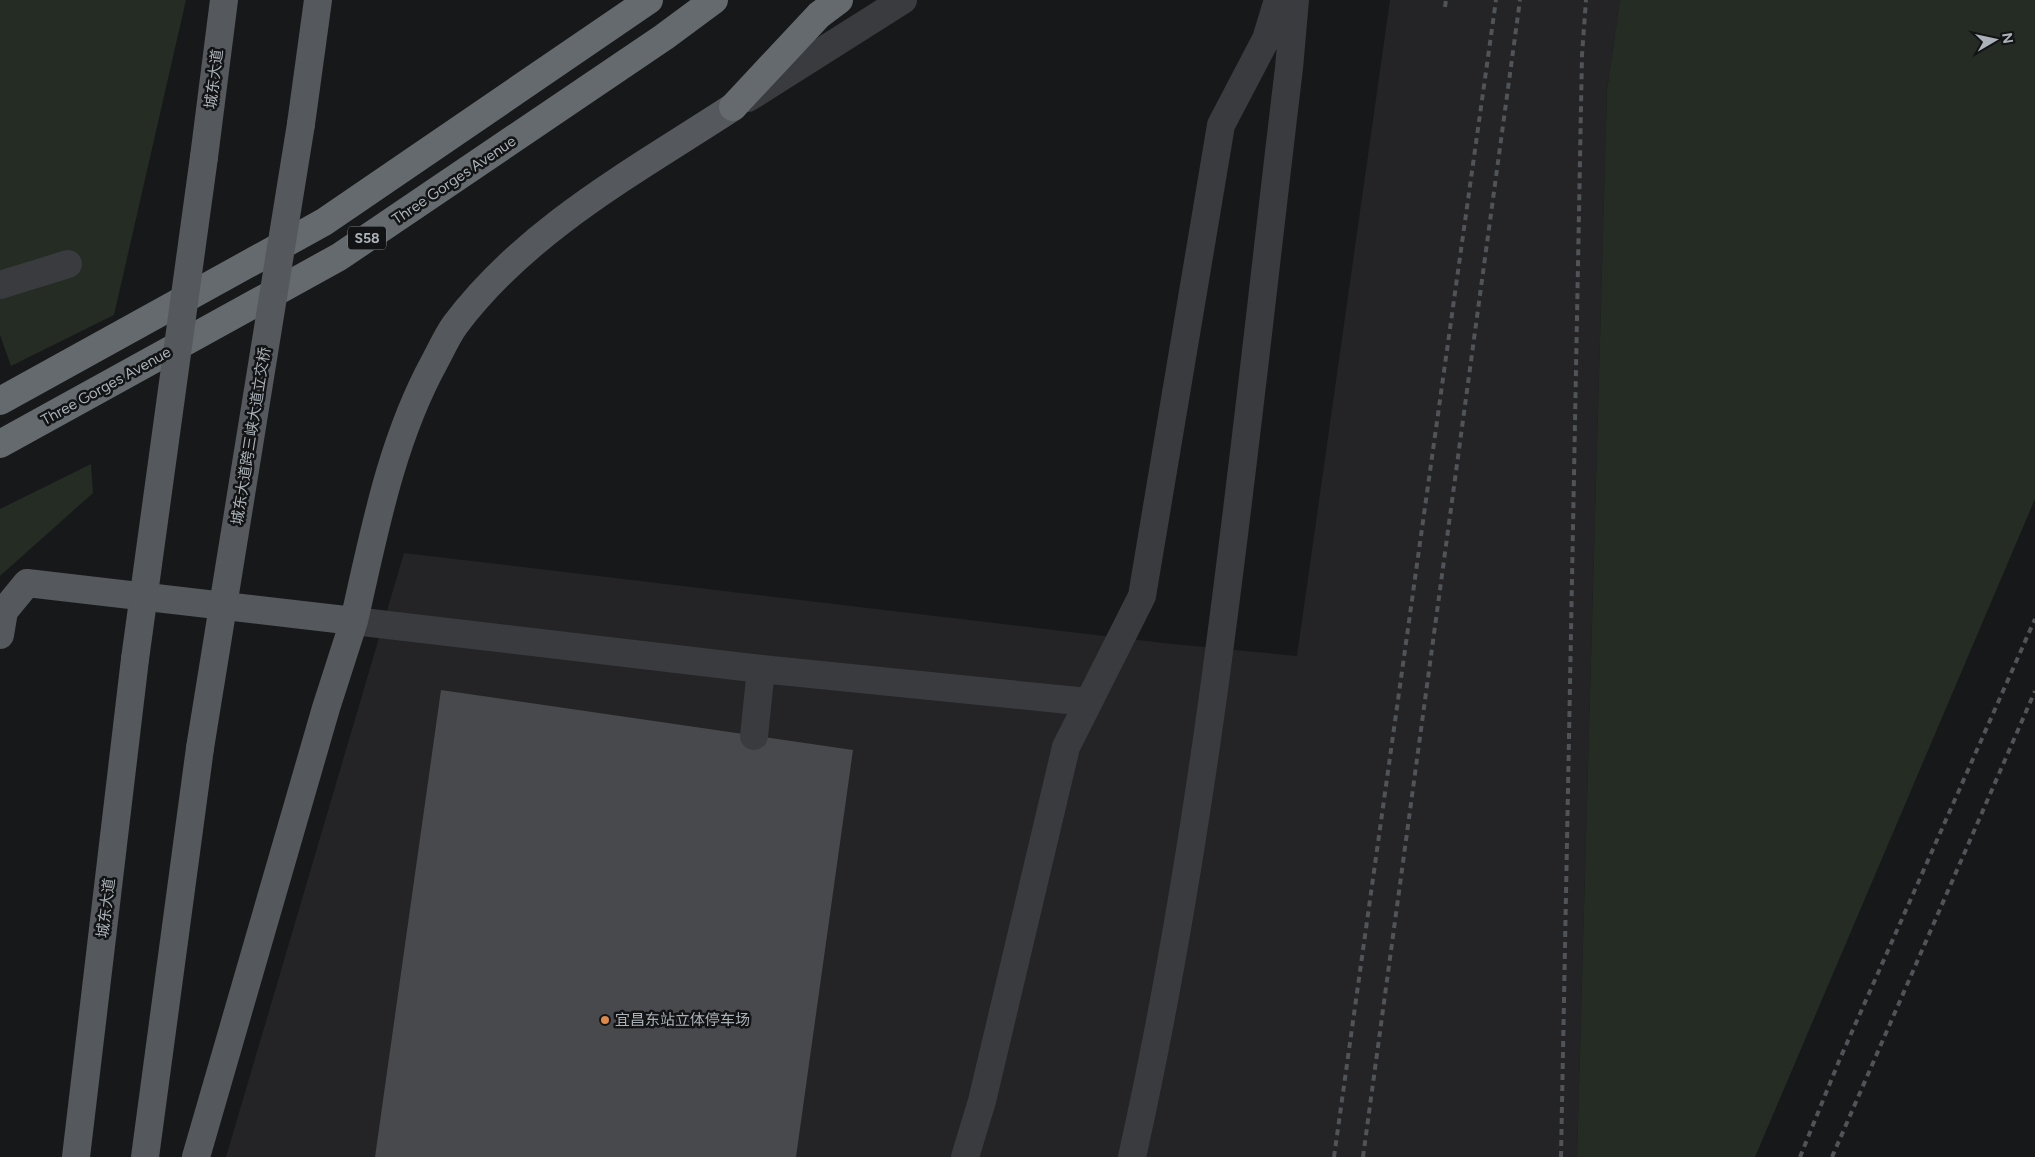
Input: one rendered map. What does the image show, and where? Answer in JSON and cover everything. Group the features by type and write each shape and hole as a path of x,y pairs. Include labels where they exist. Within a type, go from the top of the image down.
{"highway":[{"name":"S58","path":"0,401 324,222 649,0"},
{"name":"Three Gorges Avenue","path":"0,444 339,257 664,38 714,0"},
{"path":"733,107 819,15 840,0"}],"main road":[{"name":"城东大道","path":"76,1157 135,659 224,0"},
{"name":"城东大道跨三峡大道立交桥","path":"146,1157 200,748 301,124 318,0"},
{"path":"196,1157 326,708 354,621 377,521 399,445 420,390 454,326 496,275 573,211 733,107"},
{"path":"0,634 4,610 27,583 354,621"}],"street":[{"path":"733,107 903,0"},
{"path":"965,1157 984,1092 1066,747 1142,596 1221,125 1266,39 1278,0"},
{"path":"1132,1157 1172,956 1210,723 1289,68 1295,0"},
{"path":"0,285 68,264"},
{"path":"354,621 761,669 1088,702"},
{"path":"754,736 761,669"}],"shaded area":[{"path":"0,0 186,0 114,315 11,366 0,335"},
{"path":"1390,0 1620,0 1607,90 1577,1157 226,1157 404,553 1163,643 1297,656"},
{"path":"1620,0 2035,0 2035,499 1755,1157 1577,1157 1607,90"},
{"path":"91,464 93,493 0,576 0,509"}],"building":[{"name":"宜昌东站立体停车场","path":"441,690 853,750 796,1157 375,1157"}],"railway":[{"path":"1445,7 1446,0"},
{"path":"1334,1157 1496,0"},
{"path":"1363,1157 1520,0"},
{"path":"1561,1157 1582,55 1586,0"},
{"path":"1800,1157 1839,1061 2035,619"},
{"path":"1832,1157 2035,691"}],"place":[{"name":"宜昌东站立体停车场","path":"605,1020"}]}
